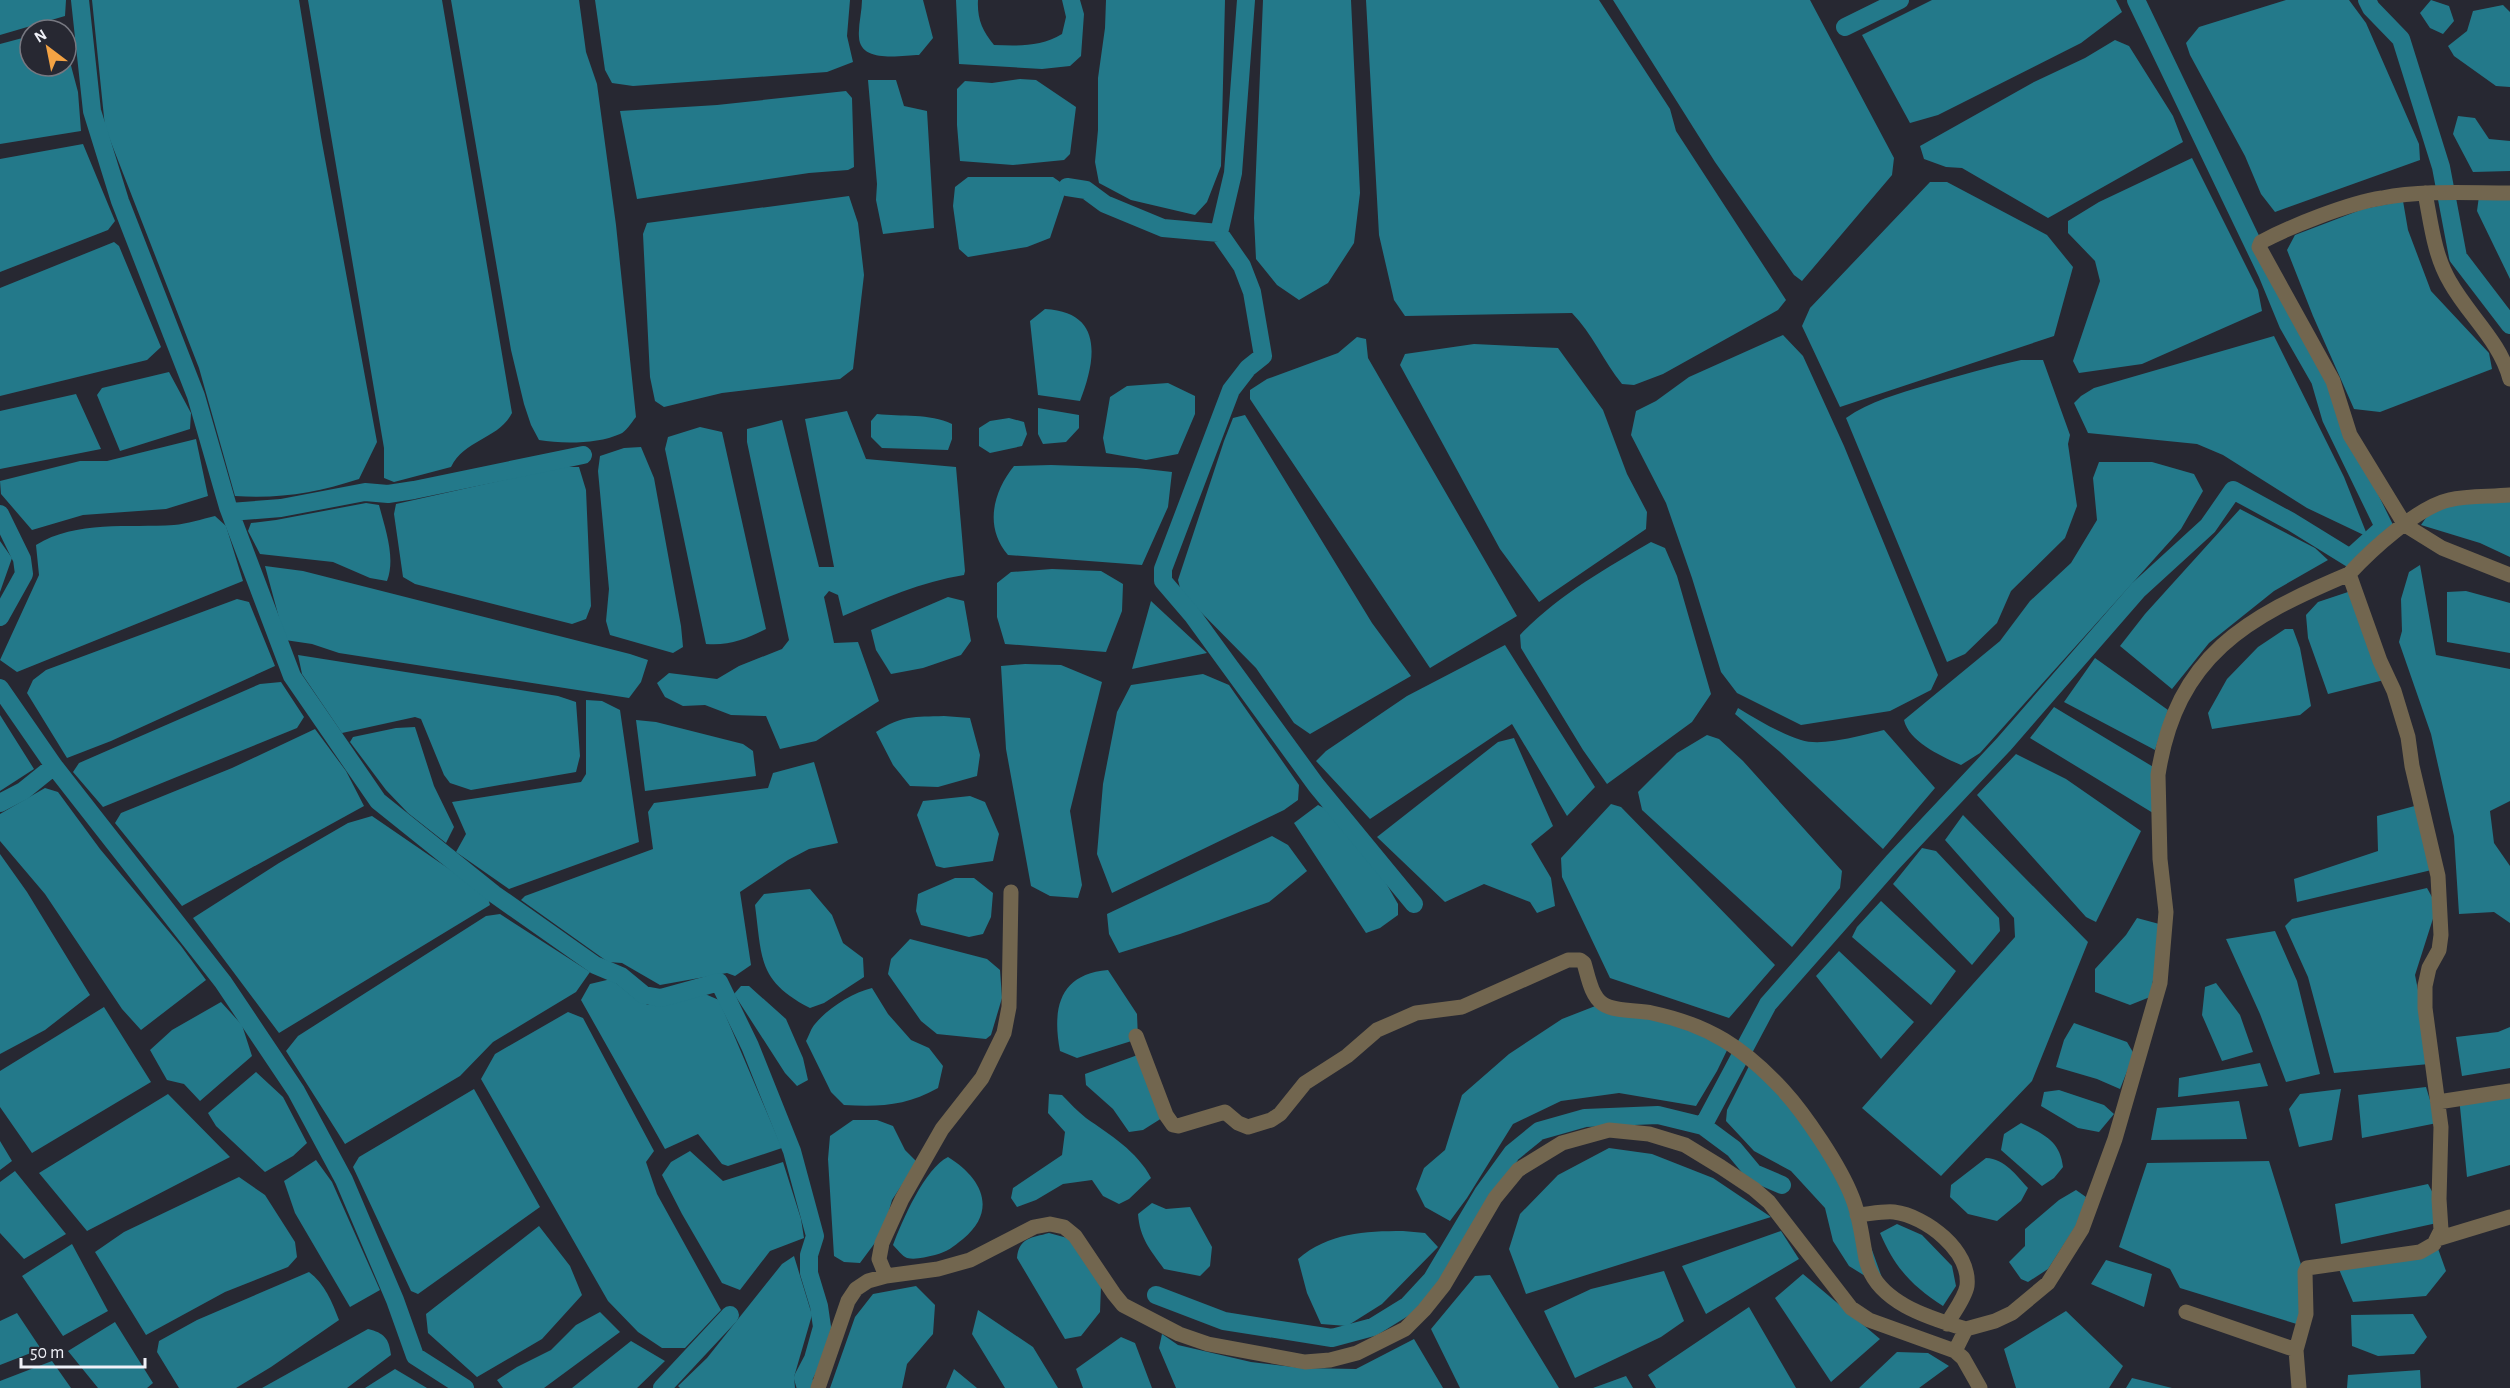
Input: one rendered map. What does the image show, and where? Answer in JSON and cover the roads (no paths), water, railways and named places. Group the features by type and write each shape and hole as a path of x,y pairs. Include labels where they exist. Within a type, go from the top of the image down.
{"street":[{"path":"2510,193 2430,193 2380,198 2342,209 2259,244 2333,381 2350,435 2404,525 2442,548 2510,575"},
{"path":"2430,193 2442,267 2451,284 2505,360 2510,379"},
{"path":"1136,1036 1166,1115 1173,1125 1178,1126 1225,1112 1238,1123 1248,1127 1259,1125 1280,1114 1305,1083 1347,1056 1377,1030 1416,1013 1462,1007 1576,958 1584,963 1591,988 1603,1004 1695,1024 1729,1042 1757,1062 1788,1095 1814,1131 1852,1197 1867,1262 1888,1295 1910,1309 1966,1329 1995,1321 2012,1313 2048,1283 2082,1229 2115,1139 2160,983 2166,912 2160,860 2158,775 2160,762 2181,698 2192,678 2208,658 2275,607 2349,574 2363,559 2425,510 2449,500 2510,495"},
{"path":"2299,1388 2296,1350 2306,1314 2305,1272 2309,1266 2420,1252 2434,1244 2441,1230 2439,1199 2441,1127 2425,1008 2425,986 2429,968 2439,950 2438,876 2412,766 2408,737 2394,691 2380,661 2349,574"},
{"path":"886,1276 879,1258 882,1243 902,1199 942,1129 982,1078 1004,1033 1009,1007 1011,892"},
{"path":"2438,1102 2510,1091"},
{"path":"818,1388 848,1301 856,1289 868,1281 886,1276 938,1269 970,1260 1034,1227 1050,1224 1064,1227 1075,1236 1113,1294 1123,1305 1179,1335 1208,1344 1305,1362 1330,1360 1357,1353 1405,1329 1424,1310 1444,1285 1495,1198 1518,1170 1562,1143 1609,1130 1649,1134 1685,1145 1754,1189 1769,1202 1851,1308 1869,1320 1955,1351 1963,1358 1980,1388"},
{"path":"1857,1215 1894,1212 1918,1219 1952,1246 1965,1267 1967,1288 1947,1324"},
{"path":"2437,1239 2510,1217"},
{"path":"2186,1312 2296,1350"},
{"path":"1955,1351 1966,1329"}],"water":[{"path":"0,0 66,0 65,16 18,18 18,30 0,35"},
{"path":"92,0 299,0 321,137 377,442 359,479 298,494 267,497 235,496 199,368 105,127"},
{"path":"308,0 442,0 512,413 499,428 465,450 451,467 394,482 384,478 384,448"},
{"path":"451,0 579,0 586,52 597,84 616,225 636,417 620,434 591,441 548,441 539,440 531,425 511,350"},
{"path":"595,0 850,0 847,36 853,62 827,72 633,86 612,83 605,70"},
{"path":"862,0 923,0 933,38 919,55 883,56 866,51 861,46 859,37"},
{"path":"956,0 978,0 979,18 990,40 994,45 1011,46 1046,41 1062,34 1066,17 1062,0 1080,0 1084,14 1081,56 1070,66 1042,69 959,64"},
{"path":"1106,0 1225,0 1221,166 1207,202 1195,215 1131,200 1099,183 1095,162 1098,130 1098,78 1105,28"},
{"path":"1263,0 1351,0 1360,193 1354,243 1328,283 1299,300 1277,285 1256,259 1254,218"},
{"path":"1366,0 1599,0 1670,109 1676,131 1786,300 1778,310 1663,374 1634,385 1622,384 1586,329 1572,313 1405,316 1394,300 1379,235"},
{"path":"1613,0 1810,0 1894,158 1892,175 1802,281 1794,275 1715,162"},
{"path":"1932,0 2116,0 2122,12 2081,43 1938,115 1910,123 1862,35"},
{"path":"2286,0 2349,0 2366,23 2419,144 2420,160 2275,212 2261,194 2245,156 2190,55 2186,43 2199,27"},
{"path":"2431,0 2449,6 2454,21 2443,34 2430,28 2420,13"},
{"path":"2503,5 2510,12 2510,87 2496,86 2454,56 2448,46 2467,31 2473,11"},
{"path":"18,39 18,78 74,78 78,92 81,131 0,144 0,44"},
{"path":"2115,40 2129,46 2173,116 2183,142 2048,218 1962,168 1946,167 1924,159 1920,146"},
{"path":"1020,79 1036,80 1076,107 1070,154 1064,160 1013,165 960,161 957,89 965,81 992,83"},
{"path":"868,80 896,80 904,106 927,111 934,228 883,234 876,200 877,184"},
{"path":"846,91 852,98 854,167 848,170 809,173 637,199 620,111 717,105"},
{"path":"2458,116 2475,118 2489,139 2510,141 2510,171 2473,172 2453,134"},
{"path":"83,144 115,221 108,230 0,272 0,159"},
{"path":"2192,158 2258,290 2262,311 2142,364 2079,373 2073,361 2100,281 2095,261 2068,233 2068,221 2099,202"},
{"path":"968,177 1053,177 1067,187 1050,238 1027,247 968,257 959,249 953,206 955,187"},
{"path":"1930,182 1947,182 2047,235 2073,267 2054,336 1840,407 1802,326 1810,308"},
{"path":"2510,192 2510,279 2477,211 2479,196"},
{"path":"849,196 858,223 864,275 853,369 840,379 722,393 664,407 655,401 650,377 643,234 647,223"},
{"path":"2403,201 2408,230 2431,291 2489,353 2492,369 2380,412 2354,409 2287,250 2295,235 2363,209"},
{"path":"114,242 119,246 161,347 147,360 0,396 0,288"},
{"path":"1045,309 1064,312 1078,319 1086,329 1091,341 1090,370 1080,401 1038,395 1030,321"},
{"path":"1783,335 1803,356 1844,446 1938,675 1931,690 1890,711 1801,725 1737,693 1721,672 1666,503 1631,435 1636,411 1656,401 1689,377"},
{"path":"2274,336 2344,477 2368,537 2307,508 2223,455 2197,444 2088,433 2074,403 2094,388"},
{"path":"1357,337 1366,339 1368,358 1517,616 1430,668 1250,399 1250,390 1267,379 1338,353"},
{"path":"1474,344 1558,348 1603,410 1627,474 1647,512 1646,529 1539,602 1500,549 1400,365 1405,354"},
{"path":"2021,360 2043,360 2070,435 2068,444 2077,506 2065,538 2011,591 1997,623 1965,654 1947,662 1846,418 1875,402 1895,395"},
{"path":"169,372 191,413 190,429 120,451 97,395 102,388"},
{"path":"1168,383 1195,396 1195,414 1178,454 1146,460 1106,453 1103,438 1110,397 1127,386"},
{"path":"76,394 101,449 0,469 0,411"},
{"path":"1038,408 1079,415 1079,428 1066,442 1043,444 1038,434"},
{"path":"847,411 866,459 956,467 965,571 964,575 887,597 843,616 838,595 829,591 824,597 834,643 858,642 879,701 816,741 780,749 766,716 731,715 705,705 683,706 665,697 657,683 669,673 717,679 739,666 782,649 789,640 747,442 747,429 782,420 819,567 834,567 805,419"},
{"path":"877,414 934,418 952,424 952,439 948,450 882,448 871,437 871,421"},
{"path":"1245,415 1372,623 1411,676 1310,734 1294,723 1256,668 1181,592 1178,580 1233,418"},
{"path":"1009,418 1024,422 1027,434 1022,446 990,453 979,446 979,428 990,421"},
{"path":"700,427 722,432 766,629 744,639 722,644 706,644 665,449 668,437"},
{"path":"196,439 208,496 166,509 83,515 32,530 1,494 0,481 80,461 107,461"},
{"path":"641,447 654,478 681,626 683,647 673,653 610,635 606,621 609,589 598,471 600,456 624,448"},
{"path":"2099,462 2152,462 2194,474 2203,491 2181,529 1980,753 1961,765 1935,753 1912,735 1904,720 2000,641 2030,601 2071,563 2097,520 2093,478"},
{"path":"1014,466 1137,468 1172,472 1168,507 1142,565 1008,555 996,533 994,521 994,510 1001,487"},
{"path":"562,467 579,467 586,490 591,606 586,619 572,624 415,584 403,577 394,514 396,504"},
{"path":"2510,491 2510,557 2480,543 2421,525 2432,509"},
{"path":"366,503 379,505 384,523 390,553 387,581 370,578 333,562 260,554 248,531 251,523"},
{"path":"2240,509 2315,548 2328,560 2274,591 2209,643 2172,689 2120,646 2145,614"},
{"path":"215,516 226,526 243,581 17,672 0,660 39,575 36,545 52,537 85,528 174,525"},
{"path":"0,541 12,558 0,592"},
{"path":"1651,542 1665,548 1677,576 1711,694 1692,722 1607,784 1583,750 1521,648 1520,635 1565,596"},
{"path":"2420,565 2436,655 2510,669 2510,801 2490,811 2494,843 2510,866 2510,923 2494,912 2459,914 2454,836 2431,734 2399,642 2402,631 2401,599 2409,572"},
{"path":"265,566 303,571 648,660 641,682 629,698 339,653 312,644 285,640"},
{"path":"1052,569 1101,571 1123,584 1122,611 1106,652 1005,644 997,617 997,583 1011,572"},
{"path":"2360,588 2388,679 2328,694 2308,638 2306,615 2318,602"},
{"path":"2466,591 2510,603 2510,653 2447,642 2447,592"},
{"path":"948,597 964,601 971,641 961,655 923,668 891,674 876,650 871,630"},
{"path":"237,599 249,602 275,666 111,741 67,758 27,693 33,680 46,670"},
{"path":"1151,601 1207,653 1132,669"},
{"path":"2285,629 2293,629 2300,648 2311,706 2300,715 2212,729 2208,713 2227,679 2258,647"},
{"path":"1505,645 1595,787 1567,816 1512,724 1370,819 1316,761 1326,751 1407,696"},
{"path":"298,655 558,696 576,702 580,756 576,772 471,790 450,783 444,775 421,719 415,717 342,733 302,674"},
{"path":"2095,658 2168,710 2155,750 2064,702"},
{"path":"1061,665 1102,682 1070,811 1082,885 1078,898 1050,896 1031,886 1006,749 1001,666"},
{"path":"1203,674 1229,685 1299,785 1298,800 1284,810 1112,893 1097,854 1103,784 1117,712 1131,685"},
{"path":"281,682 304,717 297,728 103,807 73,772 79,763 260,684"},
{"path":"586,700 602,701 620,710 639,842 509,889 456,852 466,834 452,802 581,782 586,774"},
{"path":"2054,707 2155,768 2153,813 2030,738"},
{"path":"1738,708 1777,730 1810,742 1843,739 1884,730 1935,788 1883,849 1780,752 1735,714"},
{"path":"0,715 34,769 0,791"},
{"path":"944,716 970,718 980,755 977,776 938,787 910,786 893,765 876,732 901,720"},
{"path":"636,720 656,722 743,744 753,751 756,776 645,791"},
{"path":"415,727 434,786 454,827 446,843 408,813 386,790 350,742 353,737 396,728"},
{"path":"315,729 346,771 364,806 182,906 115,823 121,813 232,768"},
{"path":"1707,735 1719,739 1743,761 1842,871 1840,888 1792,947 1642,810 1638,792 1677,753"},
{"path":"1514,738 1553,826 1531,844 1551,878 1555,906 1537,913 1530,902 1484,884 1445,902 1377,837 1498,742"},
{"path":"2016,754 2066,779 2141,831 2096,922 2086,917 1977,795"},
{"path":"814,762 838,843 809,849 740,892 751,965 735,976 727,973 660,985 622,963 608,962 521,900 525,896 653,849 648,812 654,803 768,788 773,773"},
{"path":"45,788 58,792 100,849 181,946 206,980 141,1030 122,1009 45,894 0,841 0,814"},
{"path":"970,796 985,802 999,834 993,861 944,868 936,866 917,815 923,801"},
{"path":"2426,803 2440,868 2297,902 2294,879 2378,851 2377,816"},
{"path":"1611,804 1621,807 1775,965 1729,1018 1610,978 1562,877 1561,858"},
{"path":"1318,805 1328,810 1383,878 1398,904 1398,915 1380,928 1366,933 1294,823"},
{"path":"1963,815 2088,942 2032,1081 1941,1176 1862,1108 2015,937 2014,918 1945,840"},
{"path":"372,816 487,895 490,905 279,1033 193,918 279,863 348,823"},
{"path":"1272,836 1288,845 1307,871 1269,902 1119,953 1109,934 1107,914"},
{"path":"1922,848 1936,851 1999,918 2000,931 1972,965 1893,884"},
{"path":"0,854 27,892 90,995 45,1030 0,1054"},
{"path":"955,878 974,878 993,893 991,917 983,934 969,937 921,925 916,911 918,894"},
{"path":"2427,888 2437,906 2415,975 2430,1050 2429,1064 2334,1073 2308,977 2285,926 2292,919"},
{"path":"810,889 832,915 843,943 863,958 864,977 824,1003 810,1008 780,988 766,967 759,940 755,905 764,894"},
{"path":"1881,901 1956,971 1931,1005 1852,937 1857,927"},
{"path":"500,914 590,972 576,992 493,1042 460,1076 345,1144 286,1051 298,1036 486,916"},
{"path":"2137,918 2163,925 2150,997 2130,1005 2095,992 2095,969 2126,935"},
{"path":"2275,931 2297,981 2320,1074 2286,1082 2260,1014 2226,939"},
{"path":"910,939 987,959 1000,970 1002,998 991,1035 986,1039 937,1034 921,1021 888,974 891,959"},
{"path":"1839,951 1914,1022 1881,1059 1816,976"},
{"path":"1108,970 1137,1014 1138,1039 1077,1058 1060,1051 1057,1021 1063,996 1069,986 1079,978"},
{"path":"611,979 637,1000 648,1005 705,994 719,1000 782,1148 728,1166 722,1164 698,1134 665,1149 581,1000 590,984"},
{"path":"2216,983 2240,1015 2253,1052 2222,1061 2202,1015 2205,987"},
{"path":"741,986 749,986 786,1019 803,1058 808,1080 797,1086 785,1073 734,994"},
{"path":"872,988 888,1014 911,1040 929,1048 943,1066 938,1088 915,1099 892,1104 844,1105 831,1092 806,1041 820,1018 833,1007 849,997"},
{"path":"221,1002 242,1025 252,1056 200,1101 184,1084 167,1080 150,1050 172,1030"},
{"path":"1603,1003 1731,1042 1696,1106 1619,1093 1561,1101 1513,1124 1450,1221 1425,1207 1416,1189 1424,1168 1445,1150 1462,1095 1509,1054 1562,1019"},
{"path":"104,1007 151,1082 32,1153 0,1107 0,1071"},
{"path":"568,1012 583,1018 654,1151 646,1162 657,1194 721,1310 685,1348 662,1348 638,1332 608,1301 481,1079 495,1054"},
{"path":"2074,1023 2127,1042 2134,1054 2120,1089 2097,1079 2056,1067 2064,1040"},
{"path":"2510,1027 2510,1068 2462,1076 2456,1037 2498,1032"},
{"path":"1146,1052 1162,1118 1143,1130 1129,1132 1113,1109 1086,1085 1085,1074"},
{"path":"1751,1062 1789,1088 1867,1236 1886,1289 1849,1266 1833,1241 1825,1208 1791,1171 1754,1151 1726,1121 1727,1110"},
{"path":"2260,1063 2268,1086 2178,1097 2179,1078"},
{"path":"256,1072 283,1097 307,1143 293,1156 265,1172 216,1126 208,1113"},
{"path":"2510,1084 2510,1165 2467,1177 2459,1097"},
{"path":"2426,1087 2437,1123 2362,1138 2358,1095"},
{"path":"474,1089 540,1207 418,1294 411,1291 353,1167 359,1157"},
{"path":"2341,1089 2332,1140 2299,1147 2289,1109 2300,1094"},
{"path":"2059,1090 2104,1105 2114,1114 2099,1132 2078,1128 2041,1106 2044,1092"},
{"path":"168,1094 230,1157 87,1231 39,1173"},
{"path":"1049,1094 1062,1095 1083,1115 1122,1144 1145,1168 1151,1178 1129,1199 1119,1204 1103,1196 1092,1180 1063,1184 1036,1200 1017,1207 1011,1198 1013,1188 1062,1155 1065,1132 1048,1113"},
{"path":"2239,1101 2247,1139 2151,1140 2157,1108"},
{"path":"853,1120 877,1120 893,1126 905,1150 917,1162 892,1200 883,1232 860,1263 844,1262 834,1256 828,1159 830,1136"},
{"path":"2021,1123 2049,1139 2061,1158 2063,1167 2054,1178 2042,1186 2001,1150 2004,1134"},
{"path":"0,1141 12,1161 0,1170"},
{"path":"1609,1148 1652,1154 1713,1178 1771,1217 1526,1294 1509,1249 1520,1214 1558,1175"},
{"path":"690,1151 723,1181 783,1162 801,1219 804,1238 770,1251 740,1290 722,1283 662,1175 671,1162"},
{"path":"948,1157 960,1165 977,1185 983,1206 980,1217 974,1228 963,1239 946,1251 921,1258 907,1258 893,1245 897,1235 923,1183 939,1163"},
{"path":"1986,1158 1999,1161 2028,1188 2021,1201 1997,1221 1968,1214 1950,1197 1951,1185"},
{"path":"316,1160 332,1182 380,1290 350,1307 295,1213 284,1181"},
{"path":"2269,1161 2307,1284 2300,1325 2180,1288 2170,1269 2119,1247 2147,1163"},
{"path":"15,1171 66,1234 24,1259 0,1233 0,1182"},
{"path":"239,1177 265,1195 295,1242 297,1257 288,1267 225,1292 146,1335 95,1252 124,1232"},
{"path":"2428,1184 2435,1197 2437,1223 2341,1244 2335,1204"},
{"path":"2076,1190 2086,1197 2081,1218 2048,1269 2028,1282 2021,1279 2009,1262 2025,1246 2025,1229 2059,1200"},
{"path":"1152,1203 1166,1209 1190,1207 1212,1247 1210,1266 1200,1276 1164,1269 1150,1249 1143,1237 1138,1214"},
{"path":"1897,1224 1922,1235 1952,1266 1956,1286 1943,1306 1913,1283 1892,1256 1880,1233"},
{"path":"539,1226 570,1266 582,1295 542,1339 477,1377 428,1333 426,1314"},
{"path":"1403,1231 1425,1233 1438,1247 1382,1304 1347,1326 1321,1324 1307,1293 1298,1259 1322,1244 1348,1235"},
{"path":"1781,1231 1799,1259 1706,1314 1682,1266"},
{"path":"1049,1233 1071,1239 1101,1286 1100,1312 1081,1336 1065,1339 1017,1258 1020,1246 1024,1242"},
{"path":"2436,1243 2446,1271 2426,1296 2353,1302 2335,1260"},
{"path":"72,1244 108,1311 63,1336 22,1276"},
{"path":"794,1256 812,1315 794,1377 795,1388 680,1388 678,1386 707,1358 782,1264"},
{"path":"2106,1260 2152,1274 2144,1307 2091,1284"},
{"path":"1664,1271 1684,1321 1661,1337 1575,1378 1544,1311 1591,1289"},
{"path":"309,1272 324,1288 339,1320 236,1388 179,1388 157,1352 159,1341 197,1320"},
{"path":"1803,1274 1880,1339 1831,1382 1775,1298"},
{"path":"1490,1275 1559,1388 1460,1388 1431,1329 1475,1276"},
{"path":"916,1286 935,1305 933,1334 907,1364 902,1388 830,1388 855,1317 873,1294"},
{"path":"1749,1307 1796,1388 1656,1388 1648,1375"},
{"path":"978,1310 1033,1347 1058,1388 1005,1388 972,1334"},
{"path":"2066,1311 2123,1366 2109,1388 2016,1388 2004,1349"},
{"path":"600,1312 620,1332 544,1388 503,1388 497,1380 551,1350 576,1325"},
{"path":"17,1313 41,1349 0,1365 0,1321"},
{"path":"2413,1314 2427,1337 2414,1354 2378,1356 2352,1346 2351,1315"},
{"path":"115,1322 153,1383 147,1388 98,1388 68,1351"},
{"path":"368,1329 385,1337 391,1355 347,1388 262,1388"},
{"path":"1162,1334 1178,1345 1251,1362 1302,1368 1356,1369 1414,1339 1443,1388 1176,1388 1159,1348"},
{"path":"1121,1337 1135,1343 1152,1388 1083,1388 1076,1369"},
{"path":"631,1341 665,1361 637,1388 572,1388"},
{"path":"1897,1352 1928,1353 1949,1366 1919,1388 1859,1388"},
{"path":"52,1361 71,1388 0,1388 0,1381"},
{"path":"395,1369 427,1388 365,1388"},
{"path":"954,1369 977,1388 946,1388"},
{"path":"2420,1370 2421,1388 2347,1388 2348,1375"},
{"path":"1626,1376 1633,1388 1593,1388"},
{"path":"2132,1378 2172,1388 2126,1388"}],"waterway":[{"path":"80,0 92,111 120,201 196,396 228,507 292,676 378,801 494,894 595,965 621,976 644,995 661,998 719,982 750,1046 792,1151 815,1236 809,1255 809,1273 819,1306 822,1327 813,1359 803,1378 806,1388"},
{"path":"1246,0 1233,173 1219,233 1242,266 1252,292 1263,356 1248,368 1231,390 1163,569 1163,581 1193,616 1316,785 1414,904"},
{"path":"1845,27 1900,0"},
{"path":"1703,1126 1768,1004 1893,862 2004,744 2138,590 2208,526 2233,490 2290,521 2350,558 2384,527 2331,418 2320,380 2288,324 2267,273 2136,0"},
{"path":"2367,0 2371,8 2401,39 2441,167 2458,257 2510,325"},
{"path":"1067,187 1086,190 1105,204 1163,228 1219,233"},
{"path":"230,512 281,508 365,492 388,494 414,490 583,455"},
{"path":"0,514 22,559 24,574 0,617"},
{"path":"0,688 54,766 223,982 296,1091 344,1180 395,1300 415,1356 465,1388"},
{"path":"0,803 23,791 54,766"},
{"path":"1156,1295 1224,1321 1332,1338 1373,1327 1407,1306 1432,1279 1483,1193 1512,1153 1539,1131 1585,1118 1658,1115 1703,1126 1734,1149 1754,1173 1782,1185"},
{"path":"662,1388 730,1315"}]}
